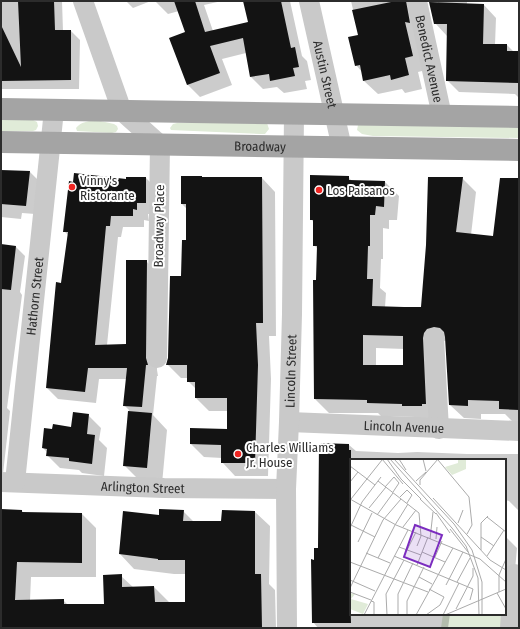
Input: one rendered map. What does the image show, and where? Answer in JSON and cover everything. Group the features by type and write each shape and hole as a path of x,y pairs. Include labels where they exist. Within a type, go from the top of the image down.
{"main road":[{"path":"1,109 519,117"},
{"name":"Broadway","path":"1,142 293,148 519,150"}],"street":[{"path":"84,1 122,111 160,145"},
{"name":"Austin Street","path":"309,1 342,148"},
{"name":"Benedict Avenue","path":"417,1 442,116"},
{"name":"Hathorn Street","path":"8,482 54,110"},
{"name":"Lincoln Street","path":"287,628 286,489 290,422 294,114"},
{"name":"Broadway Place","path":"157,358 160,145"},
{"path":"434,338 439,429"},
{"name":"Lincoln Avenue","path":"290,422 519,431"},
{"name":"Arlington Street","path":"8,482 164,488 286,489"},
{"path":"510,628 514,574"}],"green space":[{"path":"1,119 33,120 37,122 38,126 36,130 33,131 1,131"},
{"path":"96,120 114,124 118,129 116,132 112,133 77,131 76,128 80,124 87,121"},
{"path":"267,123 269,129 265,134 171,130 170,128 173,124"},
{"path":"358,125 519,126 519,138 373,136 362,134 357,130"},
{"path":"443,615 503,615 502,628 441,628"}],"building":[{"path":"18,1 54,1 55,30 71,30 71,80 1,81 1,25 21,67"},
{"path":"174,1 195,1 205,32 248,22 243,1 281,1 291,48 295,47 299,67 293,68 295,76 270,81 269,74 250,77 243,38 210,46 220,73 187,85 169,38 185,32"},
{"path":"396,1 406,1 410,23 405,22 413,56 405,58 409,75 391,80 390,75 363,81 360,65 355,66 348,37 358,35 352,10"},
{"path":"429,2 484,4 483,44 507,44 507,51 519,51 519,83 446,81 447,24 434,24"},
{"path":"1,170 30,171 26,206 1,204"},
{"path":"74,173 126,179 126,177 146,177 146,203 137,203 137,210 133,209 133,216 111,216 110,226 106,226 95,345 126,344 126,260 147,260 146,358 148,365 146,365 142,407 123,406 127,368 88,368 85,392 46,388 56,282 61,283 68,232 63,232 69,181 73,182"},
{"path":"310,175 349,176 349,180 385,181 384,207 376,206 375,215 370,215 370,246 368,246 367,279 373,279 372,306 421,307 426,245 428,177 463,177 456,232 493,236 500,178 519,178 519,410 499,409 499,401 468,400 468,406 449,405 445,337 444,332 440,328 434,327 427,329 423,338 426,404 422,404 422,406 402,406 402,404 367,403 367,400 314,399 313,280 316,280 317,246 313,246 313,220 310,220","holes":["363,335 403,336 403,365 363,365"]},
{"path":"181,176 262,177 263,323 256,323 258,365 255,463 221,463 221,445 190,444 190,428 227,429 227,398 195,398 195,382 187,382 187,365 166,365 168,358 170,276 181,276 182,240 186,240 186,204 181,204"},
{"path":"1,244 16,246 11,290 1,289"},
{"path":"128,411 152,413 147,468 123,466"},
{"path":"73,412 89,414 87,434 95,435 92,464 69,461 69,458 46,456 47,449 42,448 44,428 52,429 53,424 71,427"},
{"path":"319,443 349,444 349,450 351,450 349,561 351,623 312,623 311,559 314,560 314,548 318,548"},
{"path":"1,509 22,510 22,512 82,513 82,563 17,562 15,600 64,599 64,604 104,604 103,575 122,574 122,587 154,586 155,602 185,602 185,560 158,560 119,554 123,511 159,515 159,509 184,510 183,521 221,521 222,510 255,511 255,574 261,574 262,628 1,628"}],"place":[{"name":"Vinny's Ristorante","path":"72,187"},
{"name":"Los Paisanos","path":"319,190"},
{"name":"Charles Williams Jr. House","path":"238,454"}]}
